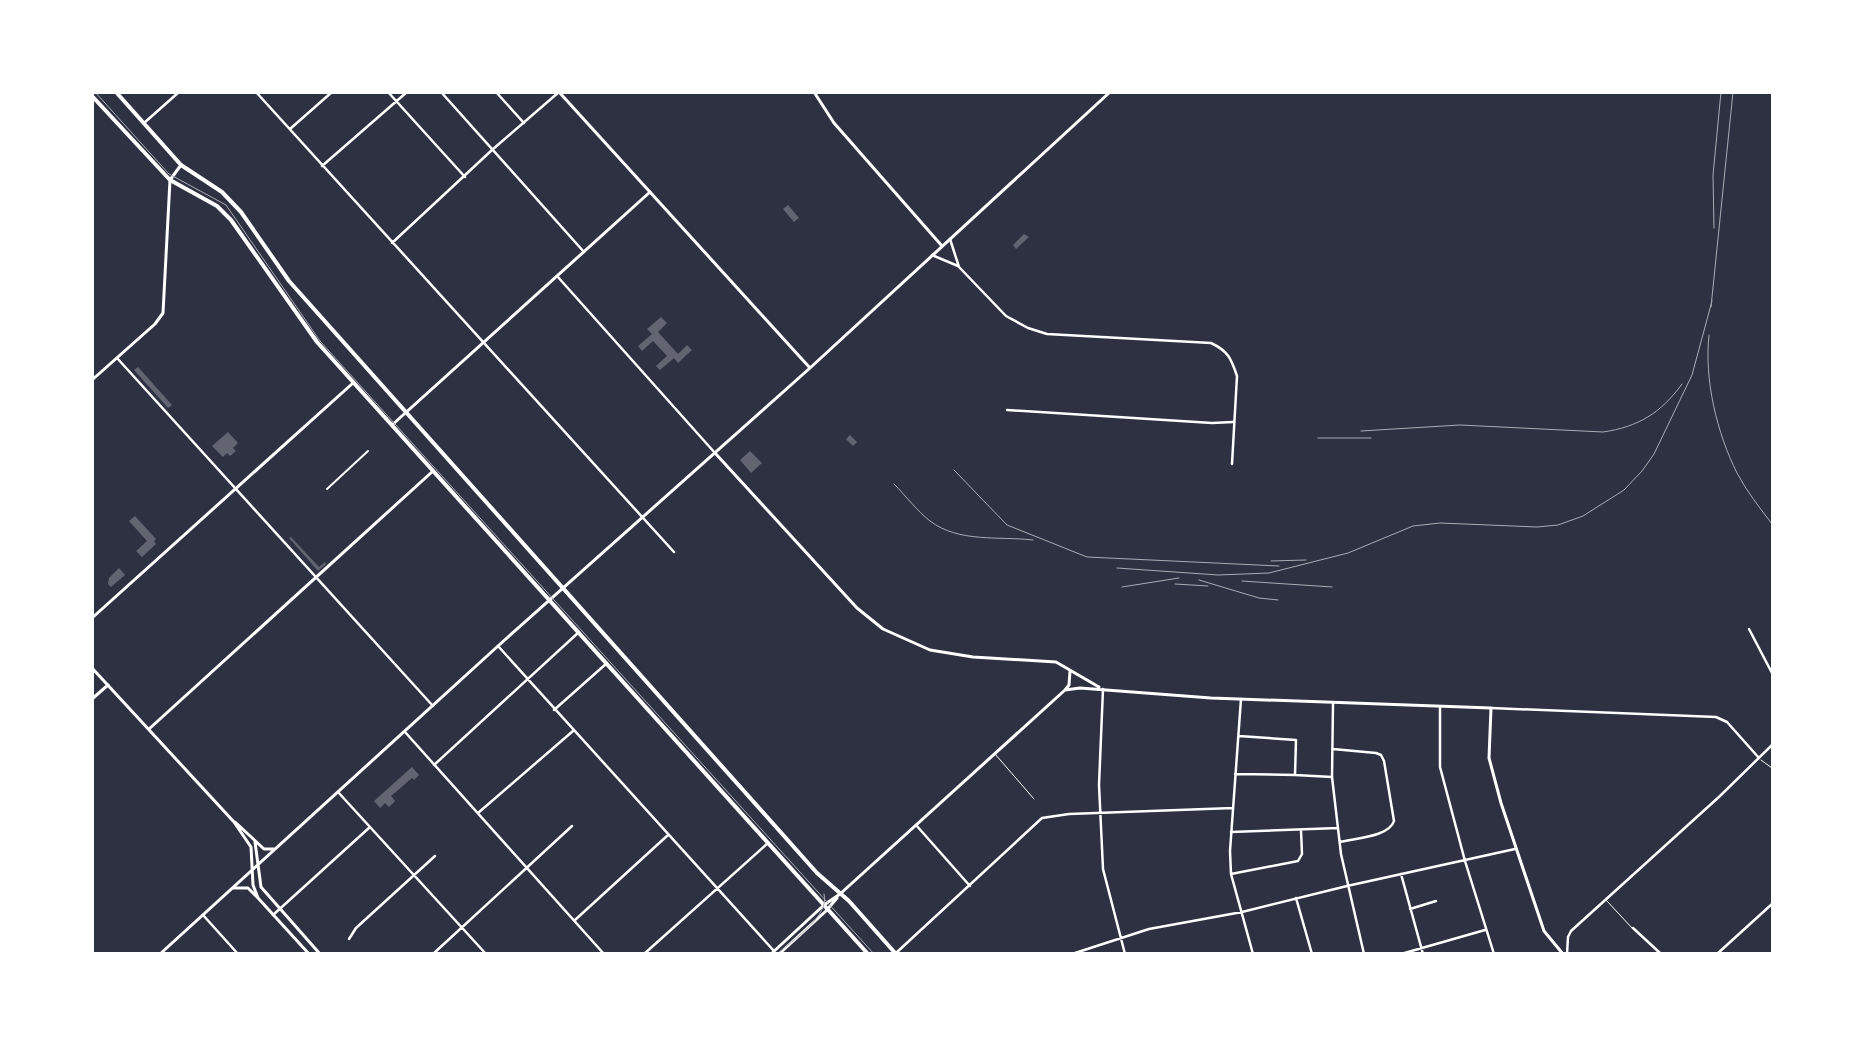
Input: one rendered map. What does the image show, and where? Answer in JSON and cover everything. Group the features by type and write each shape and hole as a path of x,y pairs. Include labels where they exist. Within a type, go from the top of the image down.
{"main road":[{"path":"116,92 181,165 222,192 241,212 289,281 817,874 840,894 896,954"},
{"path":"92,96 170,180 217,206 231,220 313,338 868,954"}],"street":[{"path":"144,123 179,92"},
{"path":"290,129 332,92"},
{"path":"388,92 465,177"},
{"path":"322,166 407,92"},
{"path":"441,92 584,252"},
{"path":"496,92 524,124"},
{"path":"392,243 492,150 559,92 810,368"},
{"path":"814,92 834,124 942,246"},
{"path":"160,954 498,646 810,368 1110,92"},
{"path":"257,93 674,552"},
{"path":"92,380 155,324 162,313 170,180 181,165"},
{"path":"392,426 650,192"},
{"path":"950,239 960,266 1006,316 1028,328 1047,334 1210,343 1224,349 1233,363 1236,376 1232,464"},
{"path":"932,255 960,266"},
{"path":"557,276 857,608 883,628 914,645 930,650 973,657 1056,662 1102,689"},
{"path":"117,358 433,706"},
{"path":"92,618 353,383"},
{"path":"1007,410 1212,423 1233,422"},
{"path":"327,489 368,451"},
{"path":"149,729 433,471"},
{"path":"1749,629 1772,673"},
{"path":"434,765 578,632"},
{"path":"498,646 773,952 824,905 840,894 1064,690 1071,678 1070,670"},
{"path":"554,710 607,663"},
{"path":"92,668 234,822 251,847 253,885 258,898"},
{"path":"92,699 108,685"},
{"path":"1064,690 1080,688 1102,689 1333,704 1716,717 1727,722 1759,758"},
{"path":"1102,689 1099,785 1103,869 1125,954"},
{"path":"1241,699 1233,808 1231,874 1253,954"},
{"path":"1333,704 1334,749 1332,777 1338,828 1347,886 1364,954"},
{"path":"1440,707 1440,767 1465,861 1494,954"},
{"path":"1492,708 1489,758 1515,849 1544,931 1565,954"},
{"path":"478,813 573,731"},
{"path":"405,732 604,954"},
{"path":"1239,736 1296,740 1295,775"},
{"path":"1565,954 1571,931 1772,745"},
{"path":"1334,749 1381,755 1384,761 1394,821 1392,827 1383,832 1340,842"},
{"path":"1235,774 1332,777"},
{"path":"338,792 415,874 486,954"},
{"path":"896,954 1042,818 1068,814 1233,808"},
{"path":"234,822 243,828 264,849 277,849"},
{"path":"915,825 970,886"},
{"path":"273,914 371,826"},
{"path":"433,954 572,826"},
{"path":"1232,832 1338,828"},
{"path":"1231,874 1298,861 1302,854 1301,830"},
{"path":"574,920 668,836"},
{"path":"255,842 261,887 320,954"},
{"path":"644,954 768,843"},
{"path":"1072,954 1149,929 1242,912 1347,886 1515,849"},
{"path":"349,939 356,928 435,856"},
{"path":"1401,874 1423,954"},
{"path":"234,888 248,888 308,954"},
{"path":"779,954 828,909 840,894"},
{"path":"1296,898 1312,954"},
{"path":"1410,909 1436,901"},
{"path":"1717,954 1772,904"},
{"path":"203,915 238,954"},
{"path":"1633,928 1660,954"},
{"path":"1401,954 1485,930"}],"lane":[{"path":"994,754 1034,799"},
{"path":"1606,900 1633,928"}],"path":[{"path":"1759,758 1772,768"}],"building":[{"path":"788,205 799,218 794,222 783,209"},
{"path":"1024,234 1029,237 1016,249 1013,245"},
{"path":"661,317 667,323 658,332 678,354 687,345 692,350 678,363 674,358 660,370 656,366 667,356 653,341 642,351 638,346 652,334 647,329"},
{"path":"138,367 172,405 168,408 134,370"},
{"path":"228,432 238,443 233,448 236,451 230,456 227,453 223,457 212,446"},
{"path":"850,435 857,442 853,446 846,439"},
{"path":"750,451 762,463 751,473 740,460"},
{"path":"135,516 156,539 154,541 156,544 142,557 136,551 147,541 129,521"},
{"path":"291,537 319,567 325,562 326,564 318,571 289,538"},
{"path":"119,568 125,575 111,587 108,584 109,578"},
{"path":"412,767 419,775 414,780 412,778 391,796 395,801 389,807 385,803 380,808 374,801"}],"tram line":[{"path":"95,92 169,174 226,205 320,341 874,954"},
{"path":"777,954 816,919 825,902 824,894"}],"railway":[{"path":"1714,228 1713,175 1721,92"},
{"path":"1711,307 1733,92"},
{"path":"1117,568 1218,575 1269,573 1348,553 1413,526 1440,523 1537,527 1558,525 1583,516 1624,490 1642,471 1654,454 1692,375 1712,301"},
{"path":"1709,335 1708,370 1710,388 1723,441 1741,480 1772,524"},
{"path":"1361,431 1460,425 1603,432 1616,430 1648,417 1666,403 1682,384"},
{"path":"1318,438 1371,438"},
{"path":"954,470 1007,525 1087,557 1279,566"},
{"path":"894,484 925,517 941,528 966,536 1033,540"},
{"path":"1271,561 1306,560"},
{"path":"1122,587 1179,578"},
{"path":"1199,580 1259,598 1278,600"},
{"path":"1242,581 1332,587"},
{"path":"1175,584 1208,586"}]}
